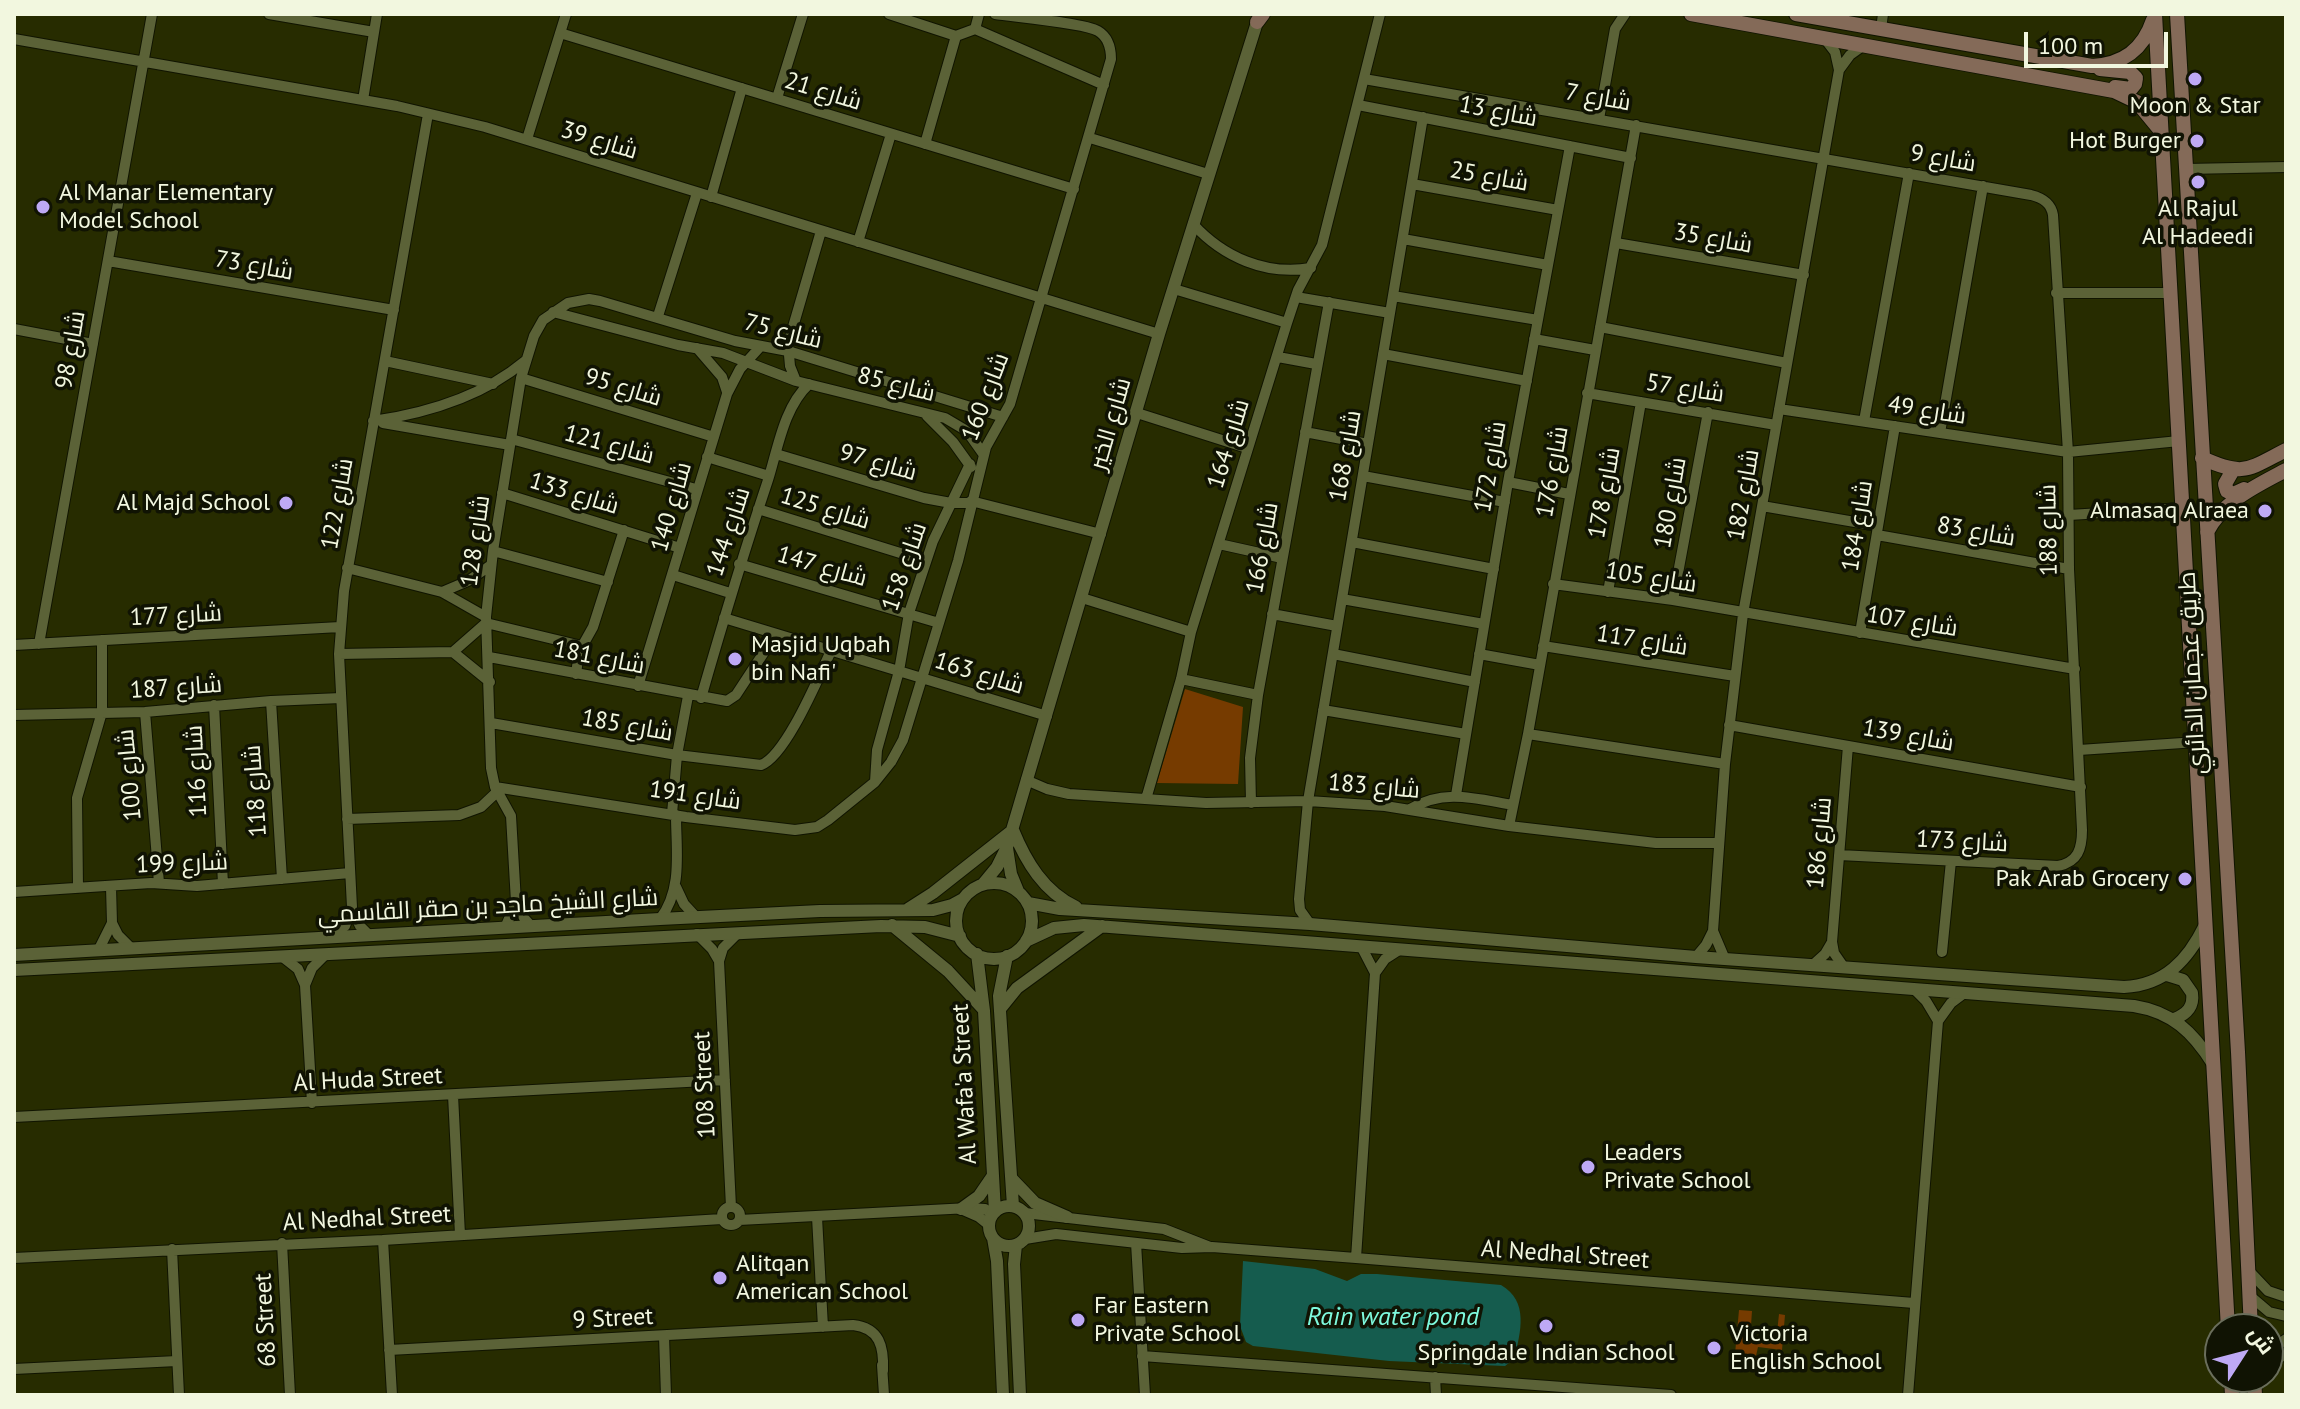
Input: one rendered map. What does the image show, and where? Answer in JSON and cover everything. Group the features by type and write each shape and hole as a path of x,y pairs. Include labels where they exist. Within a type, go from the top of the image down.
{"main road":[{"path":"1691,14 2081,83 2129,97 2149,114 2161,133"},
{"path":"1796,14 1882,22 2104,70 2130,72 2136,78 2135,84 2128,89 2081,83"},
{"path":"2092,66 2112,63 2134,52 2149,32 2155,14"},
{"name":"طريق عجمان الدائري","path":"2155,14 2227,1313"},
{"name":"طريق عجمان الدائري","path":"2177,14 2250,1313"},
{"path":"2202,458 2233,470 2254,467 2286,450"},
{"path":"2233,470 2225,484 2230,493 2256,487"},
{"path":"2207,532 2222,509 2282,475"}],"street":[{"name":"شارع 98","path":"39,644 152,14"},
{"path":"269,14 314,18 374,32"},
{"path":"363,100 377,14"},
{"path":"527,139 566,14"},
{"path":"777,98 803,14"},
{"path":"889,14 956,36 975,29 1104,85"},
{"path":"975,29 979,14"},
{"name":"شارع 160","path":"875,782 903,740 961,549 984,456 1010,404 1090,138 1111,51 1104,36 1090,27 995,14"},
{"name":"شارع 164","path":"1146,799 1181,679 1191,632 1247,448 1296,297 1322,245 1380,14"},
{"path":"1611,14 1615,29"},
{"path":"1599,119 1615,29 1625,14"},
{"name":"شارع الخير","path":"983,884 997,867 1013,830 1159,334 1259,16"},
{"name":"شارع 21","path":"560,33 1074,189"},
{"path":"925,144 956,36"},
{"path":"1823,38 1835,52 1839,70"},
{"name":"شارع 39","path":"14,39 363,100 527,139 1159,334"},
{"path":"1839,70 1850,55 1864,45"},
{"name":"شارع 182","path":"1696,957 1713,931 1725,764 1743,614 1839,70"},
{"name":"شارع 7","path":"1364,79 1825,158"},
{"path":"711,197 742,88"},
{"name":"شارع 13","path":"1358,105 1631,158"},
{"name":"شارع 122","path":"370,936 360,926 352,907 340,627 347,568 428,114"},
{"name":"شارع 168","path":"1299,899 1308,801 1423,117"},
{"name":"شارع 176","path":"1509,826 1636,125"},
{"path":"858,242 891,134"},
{"path":"1090,138 1208,174"},
{"name":"شارع 172","path":"1456,795 1508,482 1570,146"},
{"name":"شارع 9","path":"1825,158 2037,197 2050,206"},
{"path":"2186,169 2286,167"},
{"path":"1864,421 1909,173"},
{"name":"شارع 25","path":"1412,184 1558,210"},
{"path":"1940,433 1983,186"},
{"path":"658,316 697,193"},
{"name":"شارع 188","path":"2050,206 2068,452 2069,569 2081,787 2082,838 2079,854"},
{"path":"1193,224 1218,247 1248,263 1279,270 1311,268"},
{"path":"796,381 790,366 789,338 821,231"},
{"path":"1403,239 1548,265"},
{"name":"شارع 35","path":"1616,243 1804,275"},
{"name":"شارع 73","path":"108,261 394,310"},
{"path":"1174,289 1287,323"},
{"path":"2056,293 2171,293"},
{"path":"1393,296 1538,320"},
{"path":"1296,297 1390,313"},
{"name":"شارع 75","path":"553,312 568,303 589,299 760,347 788,351 1003,417"},
{"name":"شارع 166","path":"1251,803 1251,751 1258,695 1329,302"},
{"name":"شارع 85","path":"553,312 723,353 796,381 945,418 967,431 984,456"},
{"name":"شارع 128","path":"516,902 511,816 496,789 491,768 486,620 493,551 521,378 538,327 553,312"},
{"path":"1600,327 1787,363"},
{"path":"14,329 93,344"},
{"path":"1534,339 1595,350"},
{"name":"شارع 140","path":"638,686 727,394 746,362 760,347"},
{"path":"697,348 722,377 727,394"},
{"path":"1383,354 1527,381"},
{"path":"1278,357 1316,364"},
{"path":"385,361 493,384"},
{"path":"373,421 435,408 493,384 525,361"},
{"name":"شارع 95","path":"521,378 714,437"},
{"name":"شارع 144","path":"701,698 730,593 776,454 794,403 809,384"},
{"name":"شارع 57","path":"1587,393 1776,425"},
{"path":"945,418 951,402"},
{"name":"شارع 178","path":"1608,592 1641,402"},
{"name":"شارع 49","path":"1779,409 2068,452 2179,441"},
{"path":"922,412 943,431 978,478"},
{"name":"شارع 180","path":"1673,600 1708,412"},
{"path":"1137,413 1247,448"},
{"name":"شارع 121","path":"373,421 510,442 696,489"},
{"name":"شارع 184","path":"1860,633 1895,426"},
{"path":"1305,432 1368,444"},
{"name":"شارع 97","path":"776,454 924,498 951,503 971,502 1101,534"},
{"path":"707,457 769,476"},
{"name":"شارع 158","path":"875,782 877,750 899,671 909,613 926,561 970,464"},
{"path":"1363,476 1505,502"},
{"path":"1508,482 1569,494"},
{"name":"شارع 133","path":"502,493 680,548"},
{"name":"شارع 83","path":"1762,506 2069,569"},
{"path":"2069,515 2183,508"},
{"name":"شارع 125","path":"758,509 926,561"},
{"path":"576,674 582,646 593,627 624,530"},
{"path":"1352,542 1494,569"},
{"path":"1219,544 1282,558"},
{"path":"493,551 608,582"},
{"name":"شارع 147","path":"739,564 939,623"},
{"path":"442,592 468,581 491,565"},
{"path":"347,568 442,592 486,620 582,646"},
{"path":"673,575 730,593"},
{"name":"شارع 105","path":"1553,584 1673,600 1743,614"},
{"path":"1082,598 1191,632"},
{"path":"1342,599 1484,624"},
{"path":"1272,614 1337,626"},
{"name":"شارع 107","path":"1743,614 2075,669"},
{"name":"شارع 163","path":"724,618 1047,716"},
{"path":"453,652 486,620"},
{"name":"شارع 177","path":"14,645 340,627"},
{"name":"شارع 181","path":"489,657 727,701 736,695 776,634"},
{"path":"78,888 77,798 102,712 102,640"},
{"name":"شارع 117","path":"1543,646 1735,676"},
{"name":"شارع 185","path":"491,723 677,755 756,765 770,761 798,719 831,651"},
{"path":"339,654 453,652 490,682"},
{"path":"1333,654 1475,682"},
{"path":"1479,654 1540,665"},
{"path":"1181,679 1258,695"},
{"path":"660,919 676,887 674,814 677,755 688,696"},
{"name":"شارع 187","path":"14,715 145,712 341,698"},
{"name":"شارع 118","path":"271,701 282,879"},
{"name":"شارع 116","path":"214,705 223,884"},
{"path":"1323,710 1466,734"},
{"name":"شارع 100","path":"145,712 159,883"},
{"name":"شارع 139","path":"1729,725 2081,787"},
{"path":"1528,734 1725,764"},
{"path":"2079,750 2197,742"},
{"name":"شارع 186","path":"1843,966 1834,953 1832,942 1848,746"},
{"name":"شارع 183","path":"1026,780 1058,792 1251,803 1308,801 1410,809 1509,826 1664,843 1719,843"},
{"name":"شارع 191","path":"496,789 807,830 828,820 875,782"},
{"path":"347,819 459,815 481,807 496,789"},
{"path":"1410,809 1434,798 1456,795 1513,805"},
{"path":"908,909 1013,830 1021,850 1044,884 1060,898 1083,910"},
{"path":"1007,847 1011,874 1018,891 1028,903 1032,919 1026,941"},
{"name":"شارع 173","path":"1839,855 2058,866 2072,861 2079,854"},
{"path":"1942,952 1951,861"},
{"name":"شارع 199","path":"14,892 159,883 177,886 223,884 350,873"},
{"path":"1018,891 1001,884 983,884 963,899 957,917 960,936 977,954 992,958 1007,956 1044,931 1064,925 1102,926 2134,1006 2174,1019 2195,1037 2214,1066"},
{"path":"111,887 112,923 118,935 131,948"},
{"path":"676,887 684,904 696,917"},
{"name":"شارع الشيخ ماجد بن صقر القاسمي","path":"14,955 696,917 944,908 963,899"},
{"path":"1280,923 1292,913 1299,899"},
{"path":"1299,899 1300,910 1310,924"},
{"path":"516,902 532,927"},
{"path":"505,928 516,902"},
{"path":"1028,903 1083,910 1310,924 1696,957 2124,987 2143,985 2167,975 2192,950 2207,922"},
{"path":"329,938 345,926 352,907"},
{"path":"98,951 112,923"},
{"path":"892,925 948,971 984,1011"},
{"name":"شارع الشيخ ماجد بن صقر القاسمي","path":"14,970 892,925 925,927 960,936"},
{"path":"1000,1009 1017,988 1102,926"},
{"name":"شارع 182","path":"1713,931 1724,957"},
{"path":"719,961 723,948 738,933"},
{"path":"697,934 719,961"},
{"path":"198,961 206,954 253,951 258,946 255,942"},
{"path":"1814,964 1832,942"},
{"path":"1356,1258 1375,973 1361,946"},
{"path":"1375,973 1385,959 1399,950"},
{"name":"Al Wafa'a Street","path":"977,954 984,1011 992,1222 997,1261 1003,1395"},
{"path":"305,985 312,968 325,955"},
{"name":"Al Wafa'a Street","path":"1007,956 1000,985 1000,1009 1010,1177 1019,1210"},
{"path":"284,958 298,969 305,985 312,1103"},
{"name":"108 Street","path":"719,961 731,1207"},
{"path":"2167,975 2183,980 2192,993 2192,1003 2187,1012 2174,1019"},
{"path":"1915,990 1931,1007 1938,1021"},
{"path":"1908,1395 1938,1021 1963,994"},
{"name":"Al Huda Street","path":"14,1117 725,1080"},
{"path":"453,1095 460,1235"},
{"path":"961,1209 979,1196 992,1177"},
{"path":"1010,1177 1035,1203 1067,1217"},
{"path":"739,1220 738,1212 731,1207 724,1211 722,1219 732,1225 739,1220 961,1209 992,1222 1001,1244 1021,1242"},
{"path":"992,1222 1001,1208 1019,1210 1029,1223 1014,1264 1020,1395"},
{"name":"Al Nedhal Street","path":"1019,1210 1164,1229 1212,1247"},
{"path":"817,1217 823,1327"},
{"name":"Al Nedhal Street","path":"14,1258 722,1219"},
{"name":"Al Nedhal Street","path":"1021,1242 1056,1234 1191,1248 1212,1247 1914,1303"},
{"path":"383,1240 392,1395"},
{"name":"68 Street","path":"282,1243 290,1395"},
{"path":"1136,1243 1145,1395"},
{"path":"172,1249 179,1395"},
{"path":"2248,1269 2261,1287 2286,1297"},
{"path":"2249,1295 2269,1312 2286,1316"},
{"name":"9 Street","path":"389,1350 860,1326 875,1334 883,1351 884,1395"},
{"path":"664,1336 666,1395"},
{"path":"1142,1356 1671,1395"},
{"path":"14,1369 177,1361"},
{"path":"1435,1377 1436,1395"}],"shaded area":[{"path":"1185,689 1243,707 1238,784 1157,783"},
{"path":"1739,1310 1752,1311 1750,1340 1776,1342 1779,1314 1785,1315 1782,1350 1758,1347 1756,1356 1735,1354"}],"water":[{"name":"Rain water pond","path":"1243,1261 1315,1269 1347,1281 1361,1274 1377,1274 1501,1285 1516,1300 1521,1318 1514,1359 1505,1366 1389,1361 1253,1346 1246,1342 1240,1326"}],"place":[{"name":"Moon & Star","path":"2195,79"},
{"name":"Hot Burger","path":"2197,141"},
{"name":"Al Rajul Al Hadeedi","path":"2198,182"},
{"name":"Al Manar Elementary Model School","path":"43,207"},
{"name":"Al Majd School","path":"286,503"},
{"name":"Almasaq Alraea","path":"2265,511"},
{"name":"Masjid Uqbah bin Nafi'","path":"735,659"},
{"name":"Pak Arab Grocery","path":"2185,879"},
{"name":"Leaders Private School","path":"1588,1167"},
{"name":"Alitqan American School","path":"720,1278"},
{"name":"Far Eastern Private School","path":"1078,1320"},
{"name":"Springdale Indian School","path":"1546,1326"},
{"name":"Victoria English School","path":"1714,1348"}]}
